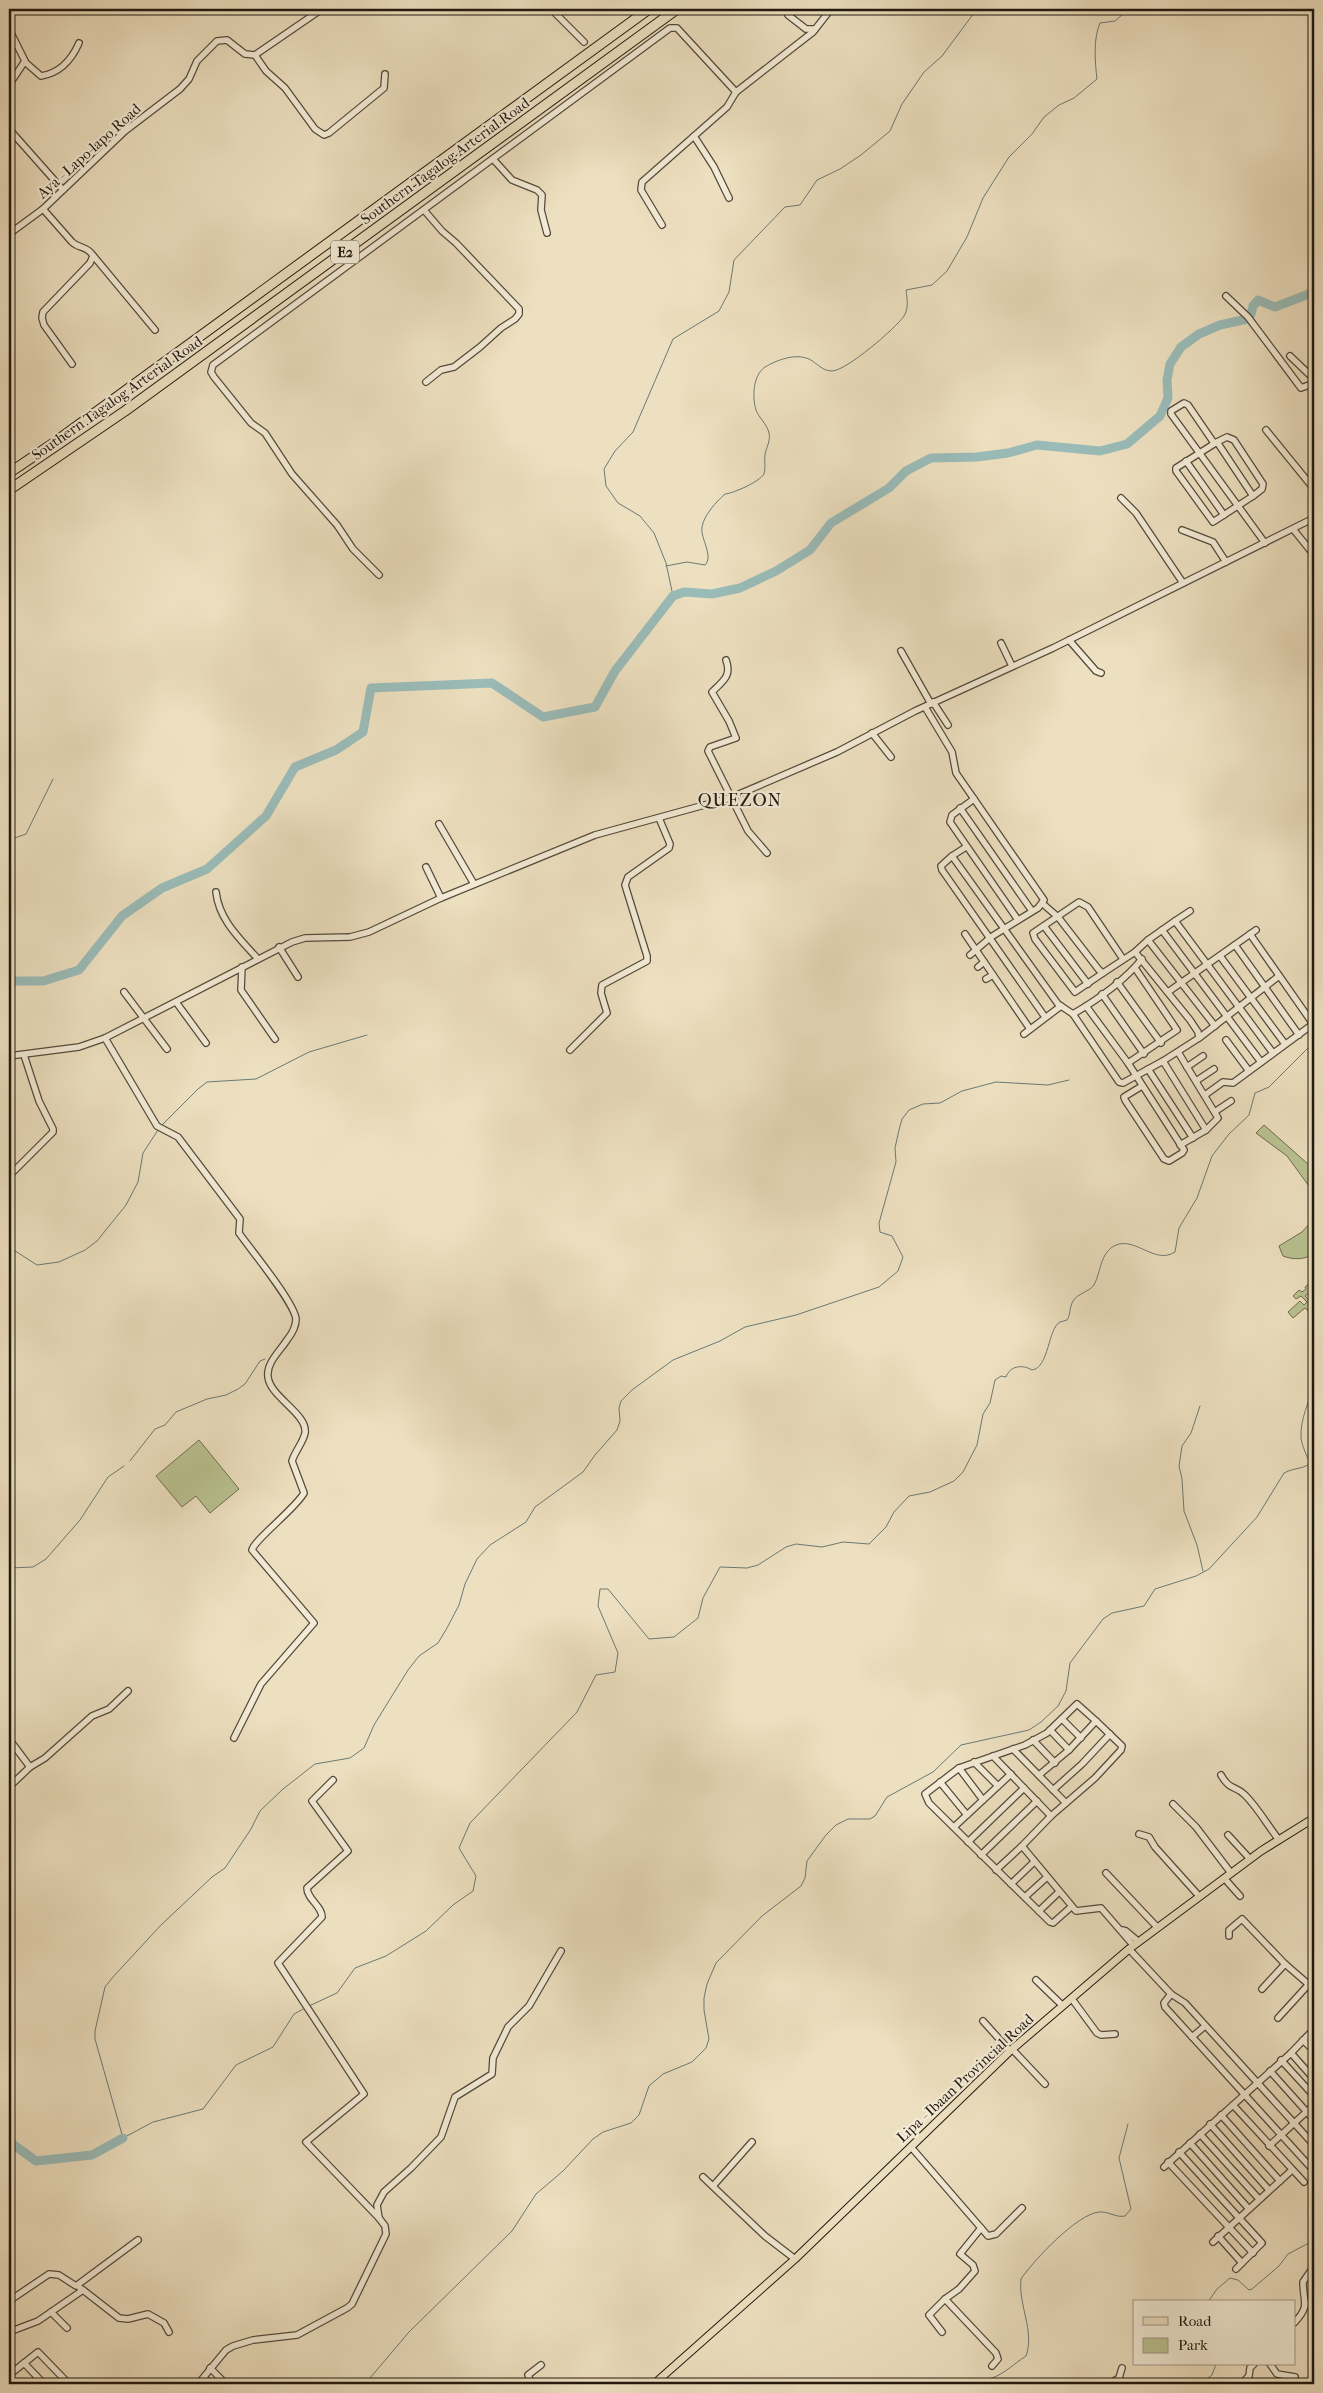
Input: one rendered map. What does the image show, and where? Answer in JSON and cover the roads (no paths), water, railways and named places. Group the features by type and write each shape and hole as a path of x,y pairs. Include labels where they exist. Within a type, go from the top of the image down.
{"highway":[{"name":"Southern Tagalog Arterial Road","path":"9,473 62,437 649,9"},
{"name":"Southern Tagalog Arterial Road","path":"9,490 125,411 677,9"}],"main road":[{"name":"Lipa - Ibaan Provincial Road","path":"654,2384 795,2260 1011,2050 1072,1999 1133,1943 1231,1873 1314,1818"}],"street":[{"path":"322,9 255,55 266,71 285,88 315,129 324,135 329,133 384,88 385,74"},
{"path":"551,9 584,42"},
{"path":"785,9 788,16 806,29 815,29"},
{"path":"662,225 640,186 654,169 727,107 736,92 815,29 831,9"},
{"path":"379,574 353,549 338,525 292,474 272,442 251,422 214,377 211,369 218,360 625,60 674,27 736,92"},
{"path":"9,29 25,58 9,85"},
{"name":"Aya - Lapo-lapo Road","path":"9,234 43,209 125,131 181,88 189,79 197,61 217,40 227,40 246,54 255,55"},
{"path":"24,62 35,73 41,76 48,75 73,57 79,43"},
{"path":"9,128 63,190"},
{"path":"694,136 714,166 729,198"},
{"path":"493,159 500,169 512,180 537,190 542,195 541,210 547,233"},
{"path":"43,209 72,242 87,248 155,330"},
{"path":"424,210 442,231 456,243 519,309 519,314 515,319 501,328 474,352 454,367 441,370 426,382"},
{"path":"72,364 44,325 43,312 86,268 93,256"},
{"path":"1226,296 1249,318 1301,388 1314,383"},
{"path":"1290,356 1314,379"},
{"path":"1253,496 1188,405 1180,404 1171,411 1171,414 1265,542"},
{"path":"1266,430 1314,489"},
{"path":"1227,437 1234,440 1263,484 1262,489 1239,506 1211,521 1176,471 1177,466 1199,452 1227,437"},
{"path":"1186,461 1224,515"},
{"path":"1121,498 1136,514 1183,583"},
{"path":"9,1056 79,1047 105,1038 279,947 305,938 350,937 370,932 441,898 596,835 730,798 837,752 932,703 1069,640 1314,518"},
{"path":"1293,529 1314,555"},
{"path":"1182,530 1213,542 1226,562"},
{"path":"1069,640 1096,671 1101,673"},
{"path":"1001,643 1009,655 1012,666"},
{"path":"901,651 932,703 948,725"},
{"path":"726,660 729,669 727,678 712,692 729,721 736,738 708,748 730,798 748,831 767,853"},
{"path":"924,707 952,752 956,773 1044,900 1043,904 1058,917 1098,970 1103,973"},
{"path":"872,733 891,757"},
{"path":"974,799 952,815 950,822 1018,920"},
{"path":"960,808 1032,911"},
{"path":"570,1050 608,1013 601,993 602,985 647,961 648,956 625,885 628,877 669,848 670,844 659,818"},
{"path":"439,824 474,884"},
{"path":"966,847 941,866 942,870 1045,1017"},
{"path":"952,856 1061,1006 1073,1014 1119,1082 1123,1083 1163,1062 1199,1038 1279,976"},
{"path":"426,867 441,898"},
{"path":"216,892 222,915 258,959"},
{"path":"1123,959 1085,904 1079,902 1033,933 1033,936 1071,990 1075,992 1135,952 1148,940 1190,911"},
{"path":"970,955 1004,928 1043,904"},
{"path":"1175,921 1206,966 1240,1006 1273,1053"},
{"path":"1044,926 1088,984"},
{"path":"1162,930 1261,1062"},
{"path":"1168,992 1256,930"},
{"path":"965,934 1012,1003 1018,1018 1027,1032 1061,1006"},
{"path":"1205,1096 1223,1082 1232,1084 1314,1024 1250,934"},
{"path":"1148,940 1215,1026"},
{"path":"1235,945 1299,1035"},
{"path":"279,947 298,976"},
{"path":"1135,952 1198,1032 1199,1038"},
{"path":"1220,956 1285,1044"},
{"path":"1073,1014 1135,968 1142,959"},
{"path":"978,967 984,962"},
{"path":"242,967 241,990 275,1039"},
{"path":"1128,1063 1162,1043 1177,1030 1135,968"},
{"path":"986,979 993,975"},
{"path":"1117,982 1162,1043"},
{"path":"996,993 1002,988"},
{"path":"124,992 166,1048"},
{"path":"1102,994 1144,1054"},
{"path":"176,1002 206,1043"},
{"path":"1006,1008 1012,1003"},
{"path":"1086,1006 1128,1063 1184,1152 1169,1161 1166,1160 1125,1100 1124,1097 1142,1086"},
{"path":"105,1038 157,1126 178,1137 238,1216 240,1221 239,1233 288,1301 296,1319 288,1338 270,1364 267,1376 272,1387 304,1424 305,1432 302,1443 292,1460 304,1493 270,1531 253,1544 252,1550 314,1624 261,1684 234,1738"},
{"path":"1226,1040 1249,1071"},
{"path":"1178,1052 1216,1111 1218,1121 1180,1145"},
{"path":"9,1176 36,1147 50,1136 53,1129 39,1101 24,1055"},
{"path":"1187,1067 1203,1056"},
{"path":"1163,1062 1206,1130"},
{"path":"1148,1069 1192,1138"},
{"path":"1196,1082 1214,1069"},
{"path":"1216,1111 1231,1101"},
{"path":"9,1786 30,1767 45,1758 92,1716 109,1709 128,1691"},
{"path":"996,1870 1051,1816 1095,1778 1124,1747 1078,1704 1050,1730 1013,1749 959,1768 925,1794 929,1803 996,1870 1025,1897 1051,1924 1072,1906"},
{"path":"1062,1719 1081,1738"},
{"path":"1039,1776 1069,1750 1096,1721"},
{"path":"1050,1730 1069,1750"},
{"path":"1053,1790 1082,1764 1110,1734"},
{"path":"9,1739 30,1767"},
{"path":"1033,1740 1055,1763"},
{"path":"1013,1749 1066,1803"},
{"path":"993,1756 1051,1816"},
{"path":"974,1762 998,1786"},
{"path":"959,1768 984,1800"},
{"path":"954,1827 1011,1774"},
{"path":"1221,1776 1229,1787 1240,1791 1248,1798 1279,1840"},
{"path":"198,2384 210,2368 233,2346 253,2340 297,2335 347,2308 352,2304 386,2234 385,2226 379,2218 306,2142 364,2094 278,1963 322,1917 322,1912 307,1893 307,1888 348,1851 312,1801 333,1780"},
{"path":"940,1782 967,1815"},
{"path":"968,1842 1024,1788"},
{"path":"981,1855 1037,1802"},
{"path":"1173,1804 1196,1827 1231,1873"},
{"path":"1139,1834 1149,1837 1199,1896"},
{"path":"1228,1835 1250,1860"},
{"path":"1022,1846 1077,1912 1099,1907 1122,1930 1126,1930 1138,1959 1171,1994 1185,2004 1314,2145"},
{"path":"1011,1884 1034,1862"},
{"path":"1106,1873 1157,1927"},
{"path":"1025,1897 1046,1877"},
{"path":"1224,1878 1240,1896"},
{"path":"1039,1911 1059,1892"},
{"path":"1229,1936 1229,1930 1242,1919 1285,1964 1309,1984"},
{"path":"379,2218 377,2205 384,2192 411,2168 441,2136 455,2097 492,2074 492,2058 508,2027 529,2006 561,1950"},
{"path":"1262,1989 1285,1964"},
{"path":"1278,2018 1314,1979"},
{"path":"1036,1980 1063,2006"},
{"path":"1171,1994 1164,2005 1314,2171"},
{"path":"1072,1999 1098,2032 1101,2034 1116,2034"},
{"path":"983,2021 1045,2084"},
{"path":"1192,2037 1205,2026"},
{"path":"1253,2253 1166,2164 1314,2029"},
{"path":"1303,2040 1314,2051"},
{"path":"1291,2052 1314,2078"},
{"path":"1282,2060 1314,2096"},
{"path":"1270,2071 1314,2120"},
{"path":"1233,2104 1304,2182"},
{"path":"1270,2146 1314,2105"},
{"path":"1221,2115 1280,2181"},
{"path":"1210,2124 1269,2190"},
{"path":"1200,2134 1259,2199"},
{"path":"713,2186 752,2142"},
{"path":"1190,2143 1248,2209"},
{"path":"911,2147 981,2228 992,2236 1022,2208"},
{"path":"1179,2152 1262,2243 1236,2269"},
{"path":"1212,2242 1292,2170"},
{"path":"703,2177 765,2236 795,2260"},
{"path":"942,2332 929,2315 945,2299 959,2289 975,2271 973,2265 960,2254 981,2228"},
{"path":"1218,2236 1242,2263"},
{"path":"76,2286 138,2240"},
{"path":"1296,2321 1305,2311 1306,2302 1303,2282 1314,2266"},
{"path":"9,2301 49,2274 60,2275 119,2318 128,2319 148,2314 164,2323 168,2332"},
{"path":"9,2332 32,2324 83,2290"},
{"path":"945,2299 996,2353 998,2359 992,2366"},
{"path":"1306,2302 1314,2308"},
{"path":"51,2312 67,2328"},
{"path":"14,2384 9,2377 38,2352 69,2384"},
{"path":"24,2363 44,2384"},
{"path":"532,2384 528,2375 541,2365"},
{"path":"1242,2384 1249,2376 1250,2366"},
{"path":"1271,2366 1277,2374 1295,2377"},
{"path":"210,2368 226,2384"},
{"path":"1109,2384 1119,2378 1122,2368"},
{"path":"204,2378 211,2384"}],"waterway":[{"path":"673,596 666,563 654,533 640,516 618,503 606,486 604,469 615,451 633,432 673,339 719,311 729,292 734,260 785,207 800,205 817,180 840,169 861,155 890,131 902,104 924,72 942,56 971,17 974,9"},
{"path":"666,566 687,562 705,565 708,557 702,527 708,513 725,494 746,487 764,474 769,436 767,427 756,410 754,399 754,387 761,371 775,362 792,357 804,357 828,371 839,369 859,357 891,330 906,313 906,290 932,285 947,271 967,237 983,198 1009,157 1032,134 1044,117 1059,105 1074,98 1097,79 1095,43 1100,23 1115,21 1123,14 1137,9"},
{"path":"1140,9 1152,9"},
{"path":"9,981 43,981 79,970 122,916 162,888 207,869 266,816 295,767 336,750 363,732 371,688 492,683 543,717 595,707 615,671 673,596 684,592 712,594 740,588 776,571 810,550 831,523 889,488 906,471 931,458 977,457 1008,453 1037,445 1100,451 1127,444 1160,416 1168,398 1167,380 1170,364 1181,347 1199,334 1220,325 1247,319 1258,300 1275,307 1314,292"},
{"path":"9,840 26,834 53,779"},
{"path":"162,1125 207,1082 256,1079 309,1052 367,1035"},
{"path":"309,2006 337,1993 355,1968 386,1956 426,1931 453,1905 473,1891 476,1876 459,1848 470,1823 577,1712 596,1675 615,1672 618,1653 598,1606 600,1589 608,1589 649,1639 674,1637 698,1618 703,1598 720,1567 747,1568 758,1565 786,1547 796,1544 822,1547 843,1542 869,1544 886,1527 894,1512 909,1496 930,1492 954,1481 963,1472 977,1445 983,1414 990,1403 995,1380 1001,1376 1006,1377 1013,1368 1024,1367 1032,1370 1038,1368 1042,1363 1056,1326 1060,1322 1067,1320 1075,1298 1094,1285 1104,1257 1111,1248 1123,1244 1160,1255 1168,1255 1175,1252 1179,1228 1197,1198 1212,1156 1229,1134 1249,1115 1255,1093 1269,1087 1314,1042"},
{"path":"305,2008 294,2014 273,2047 236,2065 203,2109 153,2122 123,2138 95,2039 95,2031 105,1987 160,1926 212,1877 225,1868 251,1829 260,1811 283,1789 315,1764 350,1758 364,1748 374,1725 408,1670 419,1656 438,1643 447,1628 459,1605 465,1584 477,1559 490,1545 526,1522 535,1507 583,1472 617,1430 620,1421 619,1408 621,1401 632,1390 673,1360 720,1341 745,1327 796,1315 879,1287 898,1271 903,1257 892,1236 880,1232 879,1223 896,1162 895,1148 899,1130 902,1119 909,1110 923,1104 940,1103 962,1091 996,1082 1048,1085 1069,1080"},
{"path":"9,1247 37,1265 59,1262 85,1250 97,1241 126,1205 138,1182 143,1153 158,1130"},
{"path":"130,1461 155,1429 165,1425 176,1412 238,1389 245,1384 260,1361 265,1359"},
{"path":"1310,1464 1302,1444 1301,1431 1303,1417 1314,1385"},
{"path":"1200,1406 1191,1433 1182,1446 1179,1466 1182,1479 1184,1511 1197,1545 1203,1571"},
{"path":"365,2384 409,2332 512,2231 536,2194 563,2171 593,2139 603,2132 631,2123 639,2115 649,2086 663,2074 692,2062 706,2048 709,2039 704,1998 707,1984 716,1963 762,1916 801,1886 805,1878 807,1861 826,1835 836,1825 848,1819 870,1819 875,1816 887,1797 933,1772 961,1745 1029,1730 1041,1722 1058,1706 1066,1691 1070,1663 1103,1619 1112,1613 1144,1606 1155,1589 1196,1576 1209,1569 1257,1517 1284,1473 1303,1467 1314,1460"},
{"path":"9,1568 33,1567 46,1559 80,1520 108,1477 124,1466"},
{"path":"957,2384 996,2376 1026,2356 1029,2337 1022,2298 1021,2279 1045,2250 1068,2229 1090,2215 1102,2212 1125,2216 1131,2209 1119,2158 1128,2124"},
{"path":"9,2130 11,2143 36,2161 92,2155 123,2138"},
{"path":"1209,2300 1217,2289 1230,2278 1238,2280 1249,2290 1252,2289 1279,2266 1288,2254 1307,2244 1314,2237"},
{"path":"1200,2384 1212,2375 1215,2366"}],"district":[{"name":"QUEZON","path":"740,800"}]}
